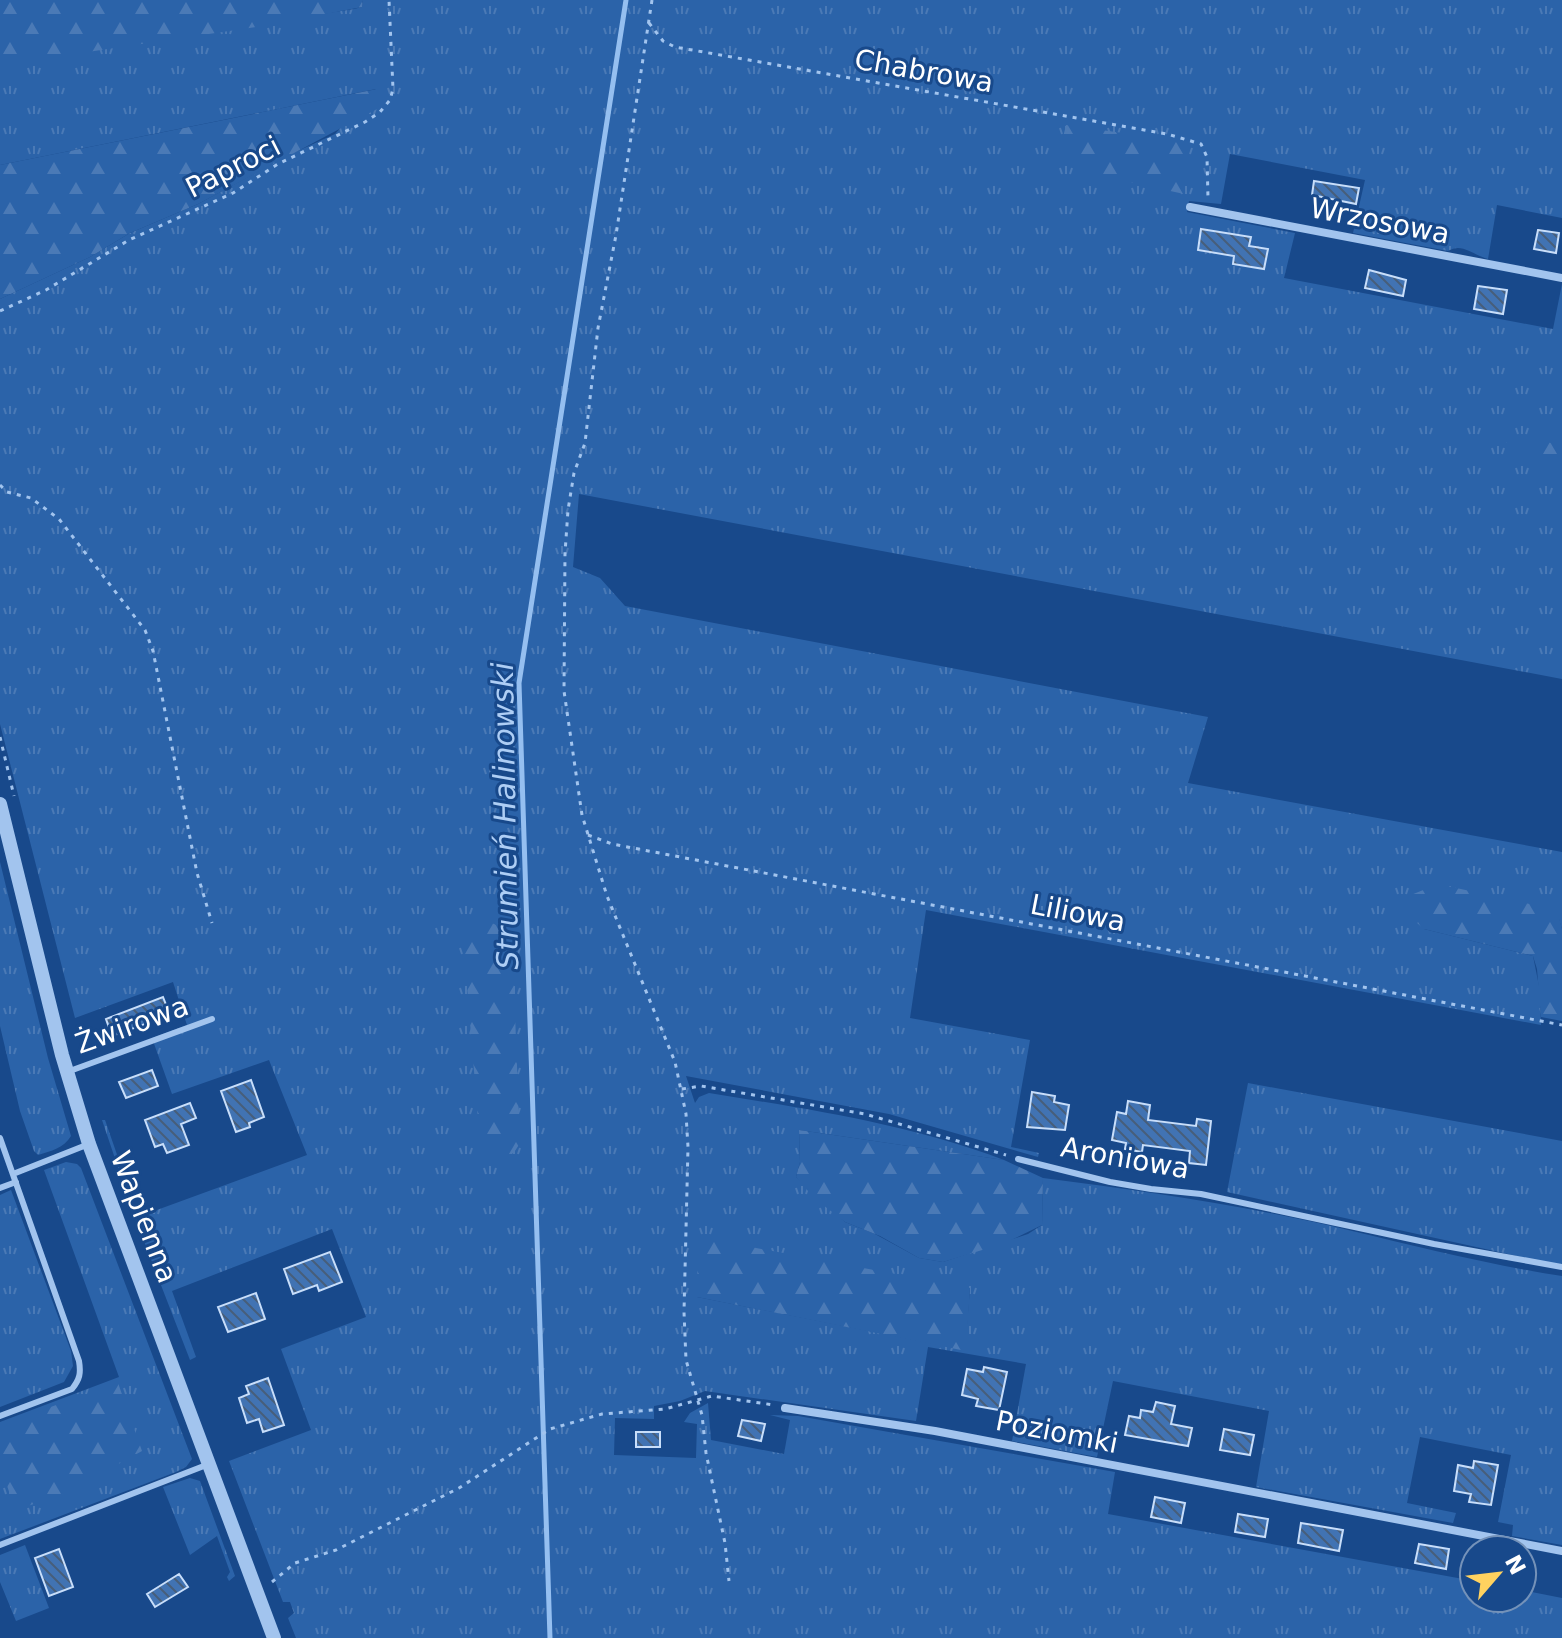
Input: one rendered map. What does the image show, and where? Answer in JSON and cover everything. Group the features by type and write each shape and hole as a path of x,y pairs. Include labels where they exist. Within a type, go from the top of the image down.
{"street":[{"name":"Wrzosowa","path":"1190,207 1562,278"},
{"name":"Wapienna","path":"0,804 67,1072 89,1144 274,1638"},
{"name":"Poziomki","path":"785,1408 935,1431 1562,1551"}],"lane":[{"name":"Żwirowa","path":"67,1072 212,1019"},
{"path":"0,1138 81,1371 79,1381 72,1389 0,1416"},
{"path":"13,1174 89,1144"},
{"name":"Aroniowa","path":"1018,1159 1110,1182 1201,1194 1434,1244 1562,1267"},
{"path":"0,1188 16,1182"},
{"path":"0,1545 209,1464"}],"path":[{"name":"Paproci","path":"0,311 46,290 129,240 233,193 278,164 315,148 380,112 390,100 393,89 389,0"},
{"path":"652,0 616,235 602,300 585,443 574,473 568,510 564,691 582,815 607,896 675,1062 682,1089 689,1160 686,1360 699,1400 729,1581"},
{"name":"Chabrowa","path":"649,23 663,41 675,47 1167,134 1201,144 1207,157 1209,211"},
{"path":"0,485 7,492 31,498 59,519 145,630 153,651 197,873 212,923"},
{"path":"0,737 14,796"},
{"name":"Liliowa","path":"588,835 612,844 1562,1025"},
{"name":"Aroniowa","path":"682,1089 701,1086 865,1114 1018,1159"},
{"path":"258,1594 295,1563 336,1550 459,1488 544,1431 602,1414 665,1409 721,1397 785,1408"}],"green space":[{"path":"0,0 363,0 362,7 269,25 0,65"},
{"path":"363,0 1562,0 1562,218 1497,205 1488,259 1458,248 1448,251 1353,233 1365,180 1230,154 1221,204 1189,201 1187,212 1295,233 1284,278 1553,329 1562,284 1562,679 579,494 573,567 600,578 625,606 1208,717 1188,783 1562,852 1562,929 1556,910 1424,929 1533,956 1540,991 1541,1025 926,910 910,1018 1030,1040 1011,1147 1039,1153 1038,1157 889,1114 686,1076 695,1103 699,1097 709,1093 821,1112 895,1127 1004,1160 799,1130 800,1162 796,1177 845,1222 919,1258 943,1262 1028,1234 1042,1225 1043,1178 1158,1194 1310,1221 1481,1261 1562,1276 1562,1545 1538,1541 1538,1534 1512,1534 1513,1525 1498,1522 1511,1455 1420,1437 1407,1503 1456,1513 1453,1523 1256,1487 1269,1411 1113,1381 1097,1457 1012,1441 1026,1364 928,1347 916,1421 705,1391 680,1401 654,1406 654,1419 615,1418 614,1455 696,1458 697,1424 684,1422 690,1413 708,1403 711,1440 784,1454 790,1420 770,1415 798,1416 1115,1472 1108,1514 1458,1578 1458,1614 1538,1614 1538,1593 1562,1598 1562,1638 296,1638 288,1618 294,1613 290,1602 283,1602 229,1461 311,1430 281,1349 366,1317 332,1229 172,1291 196,1357 190,1360 135,1218 307,1155 269,1060 172,1094 152,1038 187,1025 173,982 75,1018 0,724 0,299 335,134 376,89 0,165 0,64 362,7","holes":["970,1288 965,1350 697,1297"]},
{"path":"377,89 379,108 198,204 130,233 90,257 0,299 0,165"},
{"path":"1066,125 1190,145 1184,194 1072,167 1059,154"},
{"path":"1493,432 1562,445 1562,486"},
{"path":"0,862 48,1058 71,1136 61,1146 38,1155 20,1111 0,1026"},
{"path":"1438,884 1557,910 1562,929 1562,1021 1541,1017 1533,956 1424,929 1402,910 1406,897"},
{"path":"473,920 492,923 504,931 513,963 520,1143 510,1156 495,1161 480,1144 463,937 465,924"},
{"path":"1248,1083 1562,1141 1562,1266 1227,1192"},
{"path":"102,1120 105,1120 131,1195 128,1197"},
{"path":"799,1130 1004,1160 1043,1178 1042,1225 1005,1243 943,1262 919,1258 880,1236 845,1222 814,1198 796,1177 800,1162"},
{"path":"66,1162 81,1168 192,1459 186,1467 176,1472 0,1539 0,1422 119,1377 44,1170"},
{"path":"11,1190 71,1351 73,1366 64,1382 0,1407 0,1195"},
{"path":"698,1237 970,1288 966,1351 697,1297"},
{"path":"118,1383 142,1451 62,1495 15,1510 0,1464 0,1425"},
{"path":"190,1478 200,1481 235,1576 229,1581 227,1577 230,1572 217,1536 190,1555 163,1487"},
{"path":"25,1545 49,1608 16,1621 0,1582 0,1555"}],"building":[{"path":"1314,181 1359,188 1356,204 1312,195"},
{"path":"1201,229 1251,237 1249,246 1268,249 1264,269 1233,264 1234,256 1198,250"},
{"path":"1538,230 1559,233 1556,253 1534,249"},
{"path":"1369,270 1406,280 1403,296 1365,288"},
{"path":"1478,286 1507,290 1503,314 1474,309"},
{"path":"163,997 170,1015 112,1036 106,1019"},
{"path":"152,1070 158,1086 126,1098 119,1082"},
{"path":"251,1080 264,1117 236,1132 221,1091"},
{"path":"1032,1092 1055,1096 1054,1102 1069,1105 1065,1130 1027,1127"},
{"path":"1128,1101 1150,1105 1148,1120 1196,1126 1197,1119 1211,1121 1206,1165 1189,1163 1190,1151 1143,1145 1142,1152 1125,1149 1126,1143 1112,1140 1117,1112 1126,1114"},
{"path":"190,1103 196,1118 181,1124 189,1145 167,1153 163,1144 155,1147 145,1120"},
{"path":"330,1252 342,1282 319,1291 317,1285 293,1294 284,1269"},
{"path":"256,1293 265,1319 228,1332 218,1307"},
{"path":"984,1367 1007,1372 999,1410 976,1406 978,1399 962,1395 967,1369 983,1372"},
{"path":"268,1378 284,1425 263,1432 259,1419 247,1423 239,1398 249,1394 246,1386"},
{"path":"1156,1402 1175,1406 1171,1424 1192,1428 1188,1446 1125,1435 1129,1416 1140,1418 1141,1410 1153,1412"},
{"path":"742,1420 765,1424 761,1441 738,1436"},
{"path":"1224,1429 1254,1435 1250,1455 1220,1450"},
{"path":"636,1432 660,1432 660,1447 636,1447"},
{"path":"1474,1461 1498,1465 1491,1505 1469,1502 1471,1494 1454,1491 1458,1465 1473,1468"},
{"path":"1155,1497 1185,1503 1181,1523 1151,1517"},
{"path":"1238,1514 1268,1519 1265,1537 1235,1532"},
{"path":"1301,1523 1343,1530 1339,1551 1298,1543"},
{"path":"1419,1544 1449,1549 1446,1569 1415,1563"},
{"path":"59,1549 73,1587 49,1596 35,1558"},
{"path":"179,1574 188,1587 155,1607 147,1594"}],"waterway":[{"name":"Strumień Halinowski","path":"550,1638 519,683 626,0"}]}
